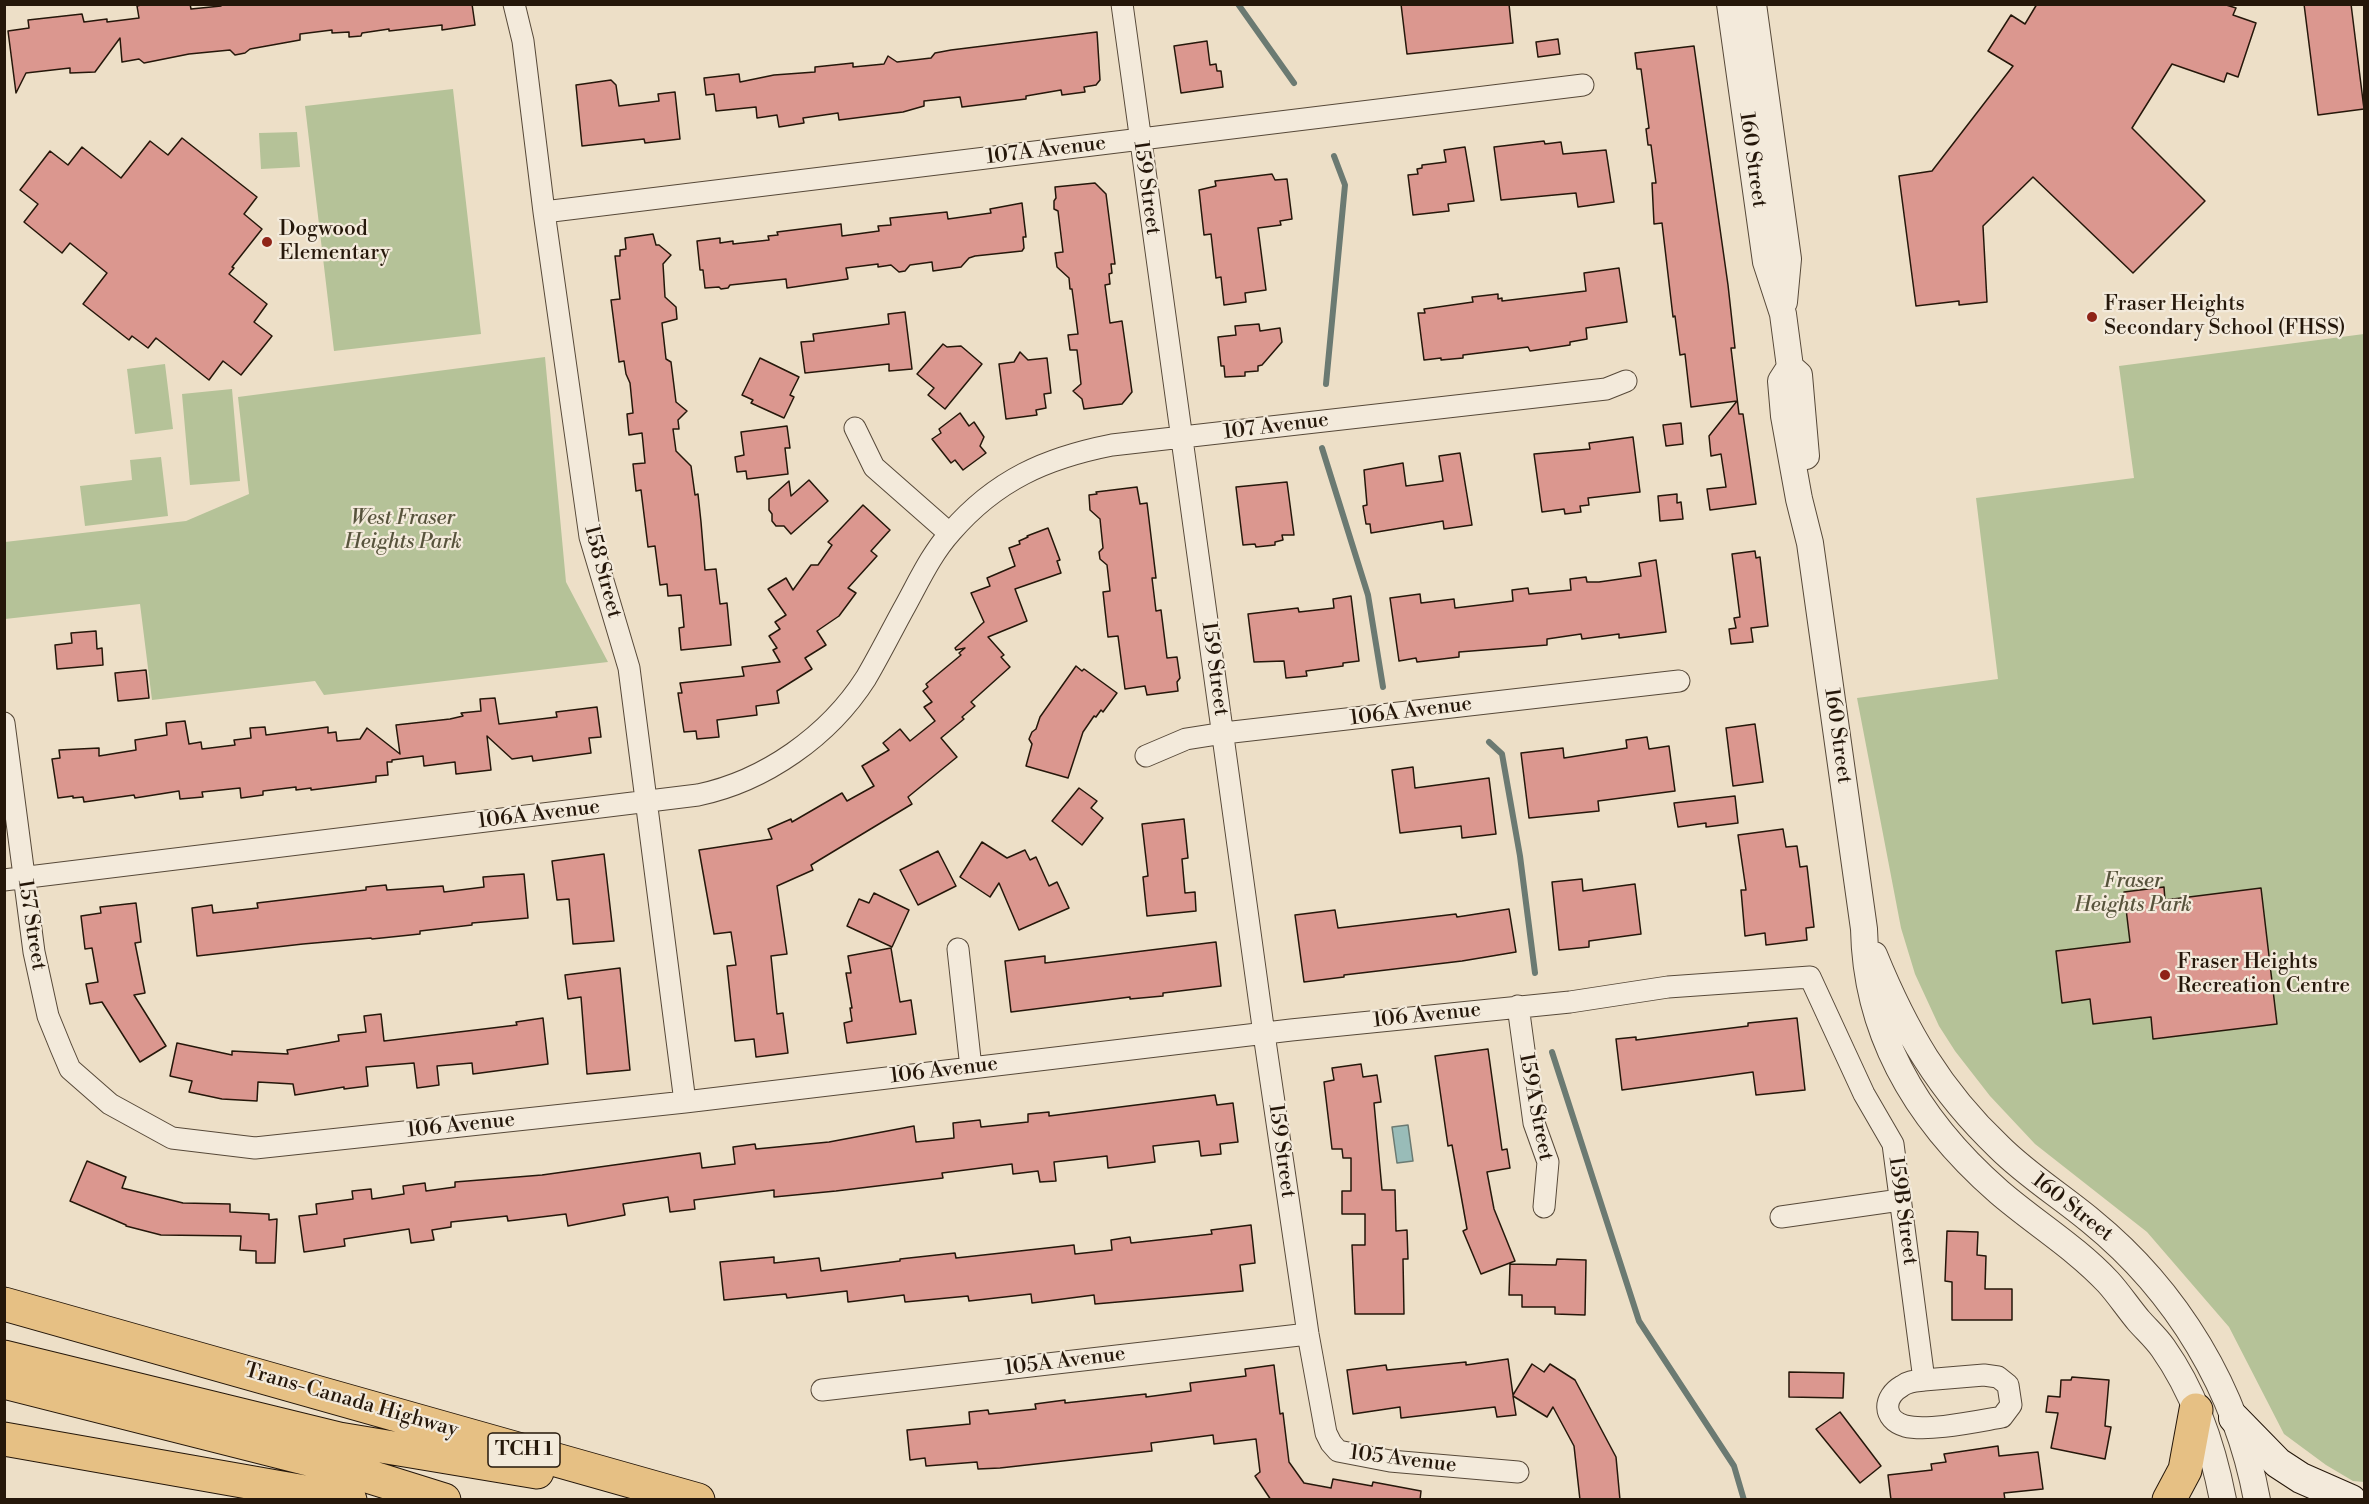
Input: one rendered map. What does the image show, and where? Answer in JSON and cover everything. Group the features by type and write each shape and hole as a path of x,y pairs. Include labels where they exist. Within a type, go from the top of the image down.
{"highway":[{"name":"Trans-Canada Highway","path":"4,1304 697,1500"},
{"path":"4,1357 339,1439 697,1500"},
{"path":"4,1383 332,1465 444,1500"},
{"path":"2169,1500 2185,1470 2196,1410"},
{"path":"4,1440 239,1500"},
{"path":"4,1440 350,1500"}],"main road":[{"path":"2234,1418 2278,1463 2301,1478 2351,1500"}],"street":[{"name":"158 Street","path":"514,4 523,41 544,212 590,537 629,668 685,1102"},
{"name":"158 Street","path":"523,4 523,41"},
{"name":"159 Street","path":"1122,4 1264,1034 1308,1334"},
{"name":"160 Street","path":"1738,6 1745,25 1758,119 1775,156 1788,259 1783,314"},
{"name":"160 Street","path":"1738,6 1766,262 1783,314 1790,367 1781,381 1784,416 1799,499 1810,543 1864,929 1866,971 1883,1034 1903,1076 1924,1111 1970,1166 2000,1193 2070,1246 2108,1282 2163,1348 2196,1410 2214,1461 2223,1500"},
{"name":"107A Avenue","path":"544,212 1582,85"},
{"name":"107 Avenue","path":"950,533 992,492 1029,470 1078,452 1112,445 1606,389 1626,381"},
{"path":"855,428 874,467 950,533"},
{"name":"106A Avenue","path":"14,879 698,795 726,787 760,773 817,735 843,708 865,679 931,560 950,533"},
{"name":"106A Avenue","path":"1146,756 1186,739 1224,733 1678,681"},
{"name":"157 Street","path":"4,723 14,879 34,952 48,1016 70,1069 110,1104"},
{"name":"160 Street","path":"1864,929 1892,998 1919,1050 1940,1081 2000,1148 2122,1247 2182,1318 2216,1377 2234,1418 2257,1500"},
{"path":"958,949 971,1068"},
{"name":"159B Street","path":"1786,979 1810,977 1864,1094 1893,1144 1924,1380"},
{"name":"106 Avenue","path":"110,1104 172,1138 255,1148 685,1102 1264,1034 1570,1002 1668,987 1786,979"},
{"name":"159A Street","path":"1518,1006 1534,1123 1548,1162 1544,1207"},
{"path":"1781,1217 1900,1200"},
{"name":"105A Avenue","path":"822,1390 1308,1334"},
{"name":"105 Avenue","path":"1308,1334 1326,1433 1338,1451 1390,1461 1518,1472"},
{"path":"1984,1375 1998,1377 2008,1385 2011,1405 2002,1417 1917,1428 1902,1425 1891,1418 1886,1408 1889,1397 1902,1385 1924,1380 1984,1375"}],"green space":[{"path":"453,89 481,334 334,351 305,106"},
{"path":"297,132 300,167 261,169 259,133"},
{"name":"Fraser Heights Park","path":"2364,334 2364,1482 2353,1481 2326,1465 2284,1434 2229,1327 2147,1232 2035,1144 1990,1096 1955,1051 1939,1026 1915,974 1901,928 1857,698 1998,679 1976,498 2134,478 2119,366"},
{"name":"West Fraser Heights Park","path":"545,357 566,582 608,662 324,695 315,681 152,700 140,604 5,619 5,542 186,521 249,494 238,397"},
{"path":"165,364 173,429 135,434 127,369"},
{"path":"232,389 240,481 190,485 182,394"},
{"path":"161,457 168,516 85,526 80,486 132,480 130,460"}],"water":[{"path":"1408,1125 1413,1161 1397,1163 1392,1127"}],"building":[{"path":"190,4 191,9 221,6 221,4 472,4 475,25 442,30 442,25 389,31 389,29 349,37 349,32 332,33 332,30 300,34 300,40 250,49 245,53 235,55 230,50 189,54 144,63 139,59 122,62 120,38 95,72 70,73 70,68 26,73 16,93 8,31 29,28 28,20 82,14 84,22 139,18 137,6"},
{"path":"1401,4 1509,4 1513,43 1407,54"},
{"path":"2037,4 2223,4 2236,8 2233,15 2256,23 2238,77 2227,73 2224,82 2172,64 2132,128 2205,201 2133,273 2033,177 1983,226 1987,302 1959,305 1959,301 1916,306 1899,176 1932,171 2013,66 1988,51 2011,15 2025,24"},
{"path":"2304,4 2351,4 2364,109 2318,115"},
{"path":"1097,32 1100,80 1096,85 1084,87 1085,92 1062,95 1061,90 1026,96 1026,99 962,107 960,97 924,101 924,106 903,112 839,120 838,113 803,118 804,123 779,127 777,115 757,118 756,107 716,111 714,94 706,95 704,78 739,74 740,82 774,75 815,72 815,67 853,63 853,67 884,64 888,56 897,62 931,58 935,53 951,50"},
{"path":"1558,39 1560,54 1538,57 1536,42"},
{"path":"1207,41 1210,65 1216,64 1217,71 1221,71 1223,87 1181,93 1174,46"},
{"path":"1694,46 1728,285 1735,348 1731,348 1739,414 1743,414 1756,504 1710,510 1707,489 1726,487 1721,454 1711,456 1709,436 1737,401 1691,407 1685,354 1680,355 1675,316 1673,317 1662,223 1654,224 1652,183 1656,183 1651,145 1648,145 1646,129 1649,128 1641,69 1637,69 1635,53"},
{"path":"611,80 616,85 619,106 659,101 658,94 675,92 680,139 645,143 644,139 582,146 576,85"},
{"path":"182,138 257,197 244,214 262,229 229,274 267,304 254,322 272,336 241,375 223,361 209,380 156,338 148,348 132,336 129,340 83,304 107,273 70,243 62,253 24,222 38,204 20,190 50,151 68,165 82,147 121,178 150,141 168,155"},
{"path":"1544,141 1545,144 1561,142 1563,154 1606,150 1614,202 1578,207 1576,193 1501,200 1494,147"},
{"path":"1465,147 1474,201 1448,204 1449,211 1413,215 1408,175 1418,174 1417,169 1422,168 1422,165 1446,162 1444,150"},
{"path":"1272,174 1275,180 1287,179 1292,219 1280,221 1281,225 1258,228 1266,290 1245,293 1246,302 1224,305 1221,277 1216,278 1211,234 1204,235 1199,190 1216,186 1215,181"},
{"path":"1095,183 1106,194 1115,264 1111,264 1110,284 1105,285 1110,323 1122,321 1132,392 1122,404 1084,409 1082,399 1073,391 1081,384 1077,350 1070,350 1068,335 1078,334 1069,278 1057,267 1055,253 1063,252 1058,211 1054,209 1054,201 1055,187"},
{"path":"1022,203 1026,237 1023,237 1022,251 975,256 969,258 961,267 933,271 932,262 910,265 905,271 899,272 891,265 878,267 878,264 846,268 848,279 787,288 786,279 730,285 728,288 721,289 719,287 705,288 703,270 700,270 697,241 720,238 720,243 733,241 733,244 769,240 768,236 778,235 777,232 841,224 842,236 879,231 878,226 891,225 890,218 947,212 948,219 991,213 990,209"},
{"path":"653,234 656,245 671,255 663,264 665,297 676,307 677,319 662,323 666,359 671,362 676,402 687,411 678,420 679,429 673,429 676,451 691,466 695,495 698,494 705,570 716,569 720,604 727,603 731,645 681,650 679,628 684,627 681,595 668,596 667,584 660,585 655,546 648,547 641,490 636,491 633,464 645,463 642,433 629,435 627,414 633,413 630,383 624,361 619,362 611,300 620,299 615,256 620,256 620,250 626,249 625,238"},
{"path":"1619,268 1627,322 1586,328 1587,339 1570,342 1570,345 1530,351 1528,347 1463,355 1463,358 1424,360 1418,313 1425,313 1424,309 1473,302 1472,297 1498,294 1498,299 1502,298 1502,301 1586,291 1584,273"},
{"path":"905,312 912,369 889,371 889,364 805,373 801,342 814,341 813,334 889,324 888,314"},
{"path":"1259,324 1260,331 1280,328 1282,342 1262,365 1258,366 1258,371 1245,372 1245,376 1225,377 1224,366 1221,366 1218,337 1236,335 1235,326"},
{"path":"943,344 947,347 961,346 982,364 945,409 928,395 934,388 917,374"},
{"path":"1020,352 1028,360 1047,358 1051,393 1044,394 1046,408 1036,410 1037,415 1006,419 999,364 1014,362"},
{"path":"760,358 799,377 790,395 794,397 784,418 751,403 753,400 742,395"},
{"path":"960,413 969,426 974,422 984,437 980,446 986,453 963,470 955,460 951,463 932,439 941,433 939,429"},
{"path":"1681,423 1683,444 1666,446 1663,425"},
{"path":"787,426 790,448 785,448 788,474 747,479 746,471 737,472 735,457 744,455 741,432"},
{"path":"1633,437 1640,492 1588,498 1589,505 1580,506 1581,512 1565,514 1564,509 1542,512 1534,454 1590,449 1589,443"},
{"path":"1460,453 1472,525 1444,529 1443,521 1371,533 1370,524 1366,524 1363,506 1367,505 1364,470 1403,463 1406,486 1443,481 1439,456"},
{"path":"809,480 828,501 791,534 784,526 776,526 772,521 769,499 789,481 791,496"},
{"path":"1287,482 1294,535 1282,535 1283,540 1275,542 1275,545 1256,547 1255,544 1243,545 1236,487"},
{"path":"1137,487 1140,504 1147,503 1156,578 1152,578 1156,611 1161,610 1167,658 1177,657 1180,678 1177,682 1178,691 1147,695 1145,686 1125,689 1118,636 1108,637 1103,592 1110,591 1107,565 1100,559 1099,552 1103,548 1100,519 1090,510 1089,495 1097,494 1096,492"},
{"path":"1677,494 1677,503 1681,502 1683,519 1660,521 1658,496"},
{"path":"863,505 890,530 871,551 877,556 848,588 856,593 839,616 817,631 826,645 805,658 812,669 777,691 779,703 756,706 757,715 717,720 719,737 697,739 696,731 684,732 678,693 682,693 680,683 744,676 742,667 780,662 773,650 777,648 769,636 780,629 775,622 786,615 768,589 786,578 793,590 811,565 818,565 832,545 828,542"},
{"path":"1048,528 1060,560 1057,561 1061,573 1015,589 1027,621 988,637 1004,655 1001,657 1010,667 971,702 975,706 962,717 964,719 941,738 957,757 908,797 912,804 811,865 813,870 777,886 787,954 771,956 777,1014 783,1013 788,1053 756,1057 754,1039 735,1041 727,966 736,965 731,932 714,934 699,850 772,839 768,829 791,819 792,822 842,793 847,801 874,786 862,766 889,750 883,743 900,729 910,741 935,721 924,707 932,702 923,691 928,687 926,684 961,655 959,653 965,648 956,650 955,648 984,622 971,593 990,586 987,578 1015,566 1009,548 1020,544 1019,541 1027,536"},
{"path":"1755,551 1756,558 1760,557 1768,626 1751,628 1753,642 1731,644 1729,629 1736,628 1734,618 1740,617 1732,554"},
{"path":"1656,560 1666,632 1619,638 1619,634 1582,639 1581,634 1547,639 1547,645 1459,652 1459,657 1417,662 1416,658 1399,661 1390,598 1420,594 1421,603 1454,599 1455,608 1513,601 1512,590 1528,588 1529,594 1571,590 1570,579 1586,577 1587,582 1599,582 1641,576 1639,563"},
{"path":"1351,596 1359,661 1343,663 1343,666 1306,671 1307,676 1286,678 1284,661 1254,662 1248,614 1298,608 1299,612 1334,608 1333,599"},
{"path":"96,631 97,649 102,648 103,665 57,669 55,645 72,643 71,633"},
{"path":"1076,666 1082,671 1084,669 1117,693 1103,712 1101,710 1096,717 1094,716 1083,732 1068,778 1026,766 1032,744 1029,739 1032,732"},
{"path":"146,670 149,698 118,701 115,673"},
{"path":"495,698 499,724 557,717 556,712 597,707 601,737 589,738 591,753 533,761 532,756 512,759 487,736 491,770 456,774 455,762 424,766 423,756 387,762 388,775 376,776 376,782 311,790 311,788 296,790 296,787 263,791 263,795 241,798 240,788 202,792 203,797 180,799 179,791 135,798 134,795 84,802 83,797 58,798 52,759 60,758 59,750 99,748 99,756 136,750 135,740 167,735 166,723 185,721 189,744 201,742 202,749 235,745 234,740 251,738 250,728 265,727 266,735 328,727 328,733 336,732 337,741 360,739 367,728 400,754 396,725 463,716 461,713 481,711 480,699"},
{"path":"1755,724 1763,782 1733,786 1726,728"},
{"path":"1647,737 1649,749 1669,746 1675,791 1598,801 1599,811 1529,818 1521,753 1563,748 1564,758 1627,748 1626,740"},
{"path":"1413,767 1415,788 1489,778 1496,834 1462,838 1461,826 1400,833 1392,770"},
{"path":"1079,788 1097,801 1091,808 1103,818 1082,845 1052,821"},
{"path":"1735,796 1738,823 1706,827 1706,823 1678,827 1674,803"},
{"path":"1184,819 1188,858 1182,859 1185,893 1195,892 1196,911 1147,916 1143,877 1148,876 1142,824"},
{"path":"1783,829 1786,847 1797,846 1800,867 1807,866 1814,927 1806,928 1807,940 1766,945 1765,933 1745,936 1741,890 1746,890 1738,835"},
{"path":"982,842 1007,858 1025,850 1030,860 1036,857 1049,886 1057,882 1069,908 1019,930 999,883 990,897 960,877"},
{"path":"938,851 956,886 918,905 900,870"},
{"path":"604,854 614,941 573,944 569,899 557,900 552,861"},
{"path":"524,874 528,918 472,923 472,925 420,931 420,934 197,956 192,908 212,905 213,913 258,908 257,903 366,890 366,887 386,885 387,890 443,886 444,892 484,887 483,877"},
{"path":"1582,879 1583,891 1635,884 1641,934 1589,941 1589,947 1559,950 1552,882"},
{"name":"Fraser Heights Recreation Centre","path":"2164,887 2165,900 2261,888 2277,1024 2153,1039 2151,1017 2093,1024 2090,999 2062,1003 2056,951 2130,942 2124,892"},
{"path":"874,893 909,910 892,947 847,926 859,899 869,903"},
{"path":"136,903 141,942 135,943 145,993 134,995 166,1046 140,1062 102,1002 90,1004 86,984 98,982 92,948 85,949 81,916 101,913 100,907"},
{"path":"1509,909 1516,952 1304,982 1295,915 1335,910 1338,928 1456,914 1457,917"},
{"path":"1216,942 1221,986 1163,993 1163,996 1130,999 1130,997 1011,1012 1005,961 1045,956 1045,963"},
{"path":"891,948 900,1002 911,1000 916,1034 847,1043 844,1023 852,1021 846,973 851,973 848,956"},
{"path":"620,968 630,1070 587,1074 581,997 568,999 565,975"},
{"path":"381,1014 384,1041 517,1025 516,1022 543,1018 548,1064 473,1074 472,1063 437,1066 439,1085 417,1088 414,1063 366,1067 368,1086 344,1089 344,1087 295,1095 293,1084 258,1082 257,1101 222,1099 189,1092 192,1081 170,1076 177,1043 232,1055 232,1051 288,1054 287,1050 339,1041 338,1035 366,1032 364,1016"},
{"path":"1797,1018 1805,1090 1756,1095 1753,1072 1622,1090 1616,1039 1636,1037 1636,1040"},
{"path":"1488,1049 1502,1150 1507,1149 1510,1168 1487,1172 1494,1209 1515,1261 1481,1274 1463,1231 1467,1229 1452,1145 1448,1146 1435,1056"},
{"path":"1361,1064 1363,1077 1377,1075 1381,1102 1374,1103 1382,1190 1395,1190 1396,1231 1407,1230 1408,1259 1403,1259 1404,1314 1355,1314 1352,1245 1365,1245 1365,1214 1342,1214 1342,1191 1351,1191 1351,1158 1343,1158 1342,1149 1332,1149 1324,1082 1334,1080 1332,1068"},
{"path":"1215,1095 1217,1105 1233,1103 1238,1142 1220,1144 1221,1154 1201,1156 1199,1141 1153,1146 1155,1162 1108,1168 1107,1156 1054,1162 1056,1181 1040,1182 1038,1171 1013,1174 1012,1164 942,1173 943,1178 836,1191 774,1197 774,1190 694,1200 695,1209 670,1212 668,1197 623,1204 625,1215 568,1226 566,1214 508,1221 507,1216 451,1222 451,1227 432,1230 434,1240 411,1243 409,1229 344,1239 345,1246 304,1252 299,1216 317,1214 316,1204 353,1199 352,1191 371,1189 372,1199 404,1194 403,1186 425,1183 426,1191 455,1187 455,1182 542,1175 700,1153 702,1168 735,1164 733,1147 755,1144 756,1149 829,1142 914,1126 916,1142 954,1138 953,1123 980,1120 981,1127 1028,1122 1028,1114 1049,1112 1049,1116"},
{"path":"87,1161 126,1177 122,1188 183,1203 230,1204 230,1212 269,1214 269,1220 277,1219 275,1263 256,1263 256,1251 240,1250 241,1236 161,1235 126,1226 70,1201"},
{"path":"1251,1225 1255,1263 1240,1265 1243,1291 1095,1304 1094,1295 1032,1303 1031,1294 969,1301 968,1296 905,1302 904,1295 848,1302 847,1291 787,1298 786,1294 724,1300 720,1262 774,1257 774,1263 819,1258 821,1271 955,1253 956,1258 1074,1245 1075,1254 1112,1250 1111,1240 1130,1237 1131,1243 1212,1234 1211,1230"},
{"path":"1947,1231 1978,1232 1977,1255 1986,1256 1985,1289 2012,1289 2012,1320 1952,1320 1952,1282 1945,1281"},
{"path":"1557,1259 1586,1260 1585,1315 1555,1314 1555,1307 1522,1307 1522,1295 1509,1295 1510,1264 1556,1265"},
{"path":"1508,1359 1513,1395 1532,1364 1544,1372 1550,1364 1575,1380 1616,1457 1620,1500 1580,1500 1574,1446 1553,1407 1547,1417 1513,1396 1516,1415 1497,1417 1495,1407 1401,1418 1400,1407 1353,1414 1347,1370 1386,1365 1387,1370 1466,1362 1466,1365"},
{"path":"1274,1365 1289,1462 1304,1483 1331,1488 1333,1479 1372,1486 1373,1482 1421,1491 1420,1500 1271,1500 1255,1476 1260,1472 1256,1439 1214,1444 1213,1435 1151,1443 1152,1451 1000,1468 978,1469 977,1462 926,1466 925,1458 910,1460 907,1430 970,1424 969,1412 988,1410 989,1414 1036,1409 1035,1404 1065,1400 1065,1403 1191,1391 1190,1383 1246,1376 1245,1369"},
{"path":"1789,1372 1844,1373 1843,1398 1789,1397"},
{"path":"2072,1377 2109,1380 2105,1426 2111,1427 2105,1459 2051,1448 2058,1413 2046,1412 2048,1396 2060,1397 2061,1380 2071,1380"},
{"path":"1840,1412 1881,1466 1860,1483 1816,1429"},
{"path":"1998,1446 1999,1456 2038,1452 2043,1489 2004,1493 2005,1500 1891,1500 1888,1475 1932,1470 1931,1464 1946,1462 1944,1454"}],"waterway":[{"path":"1238,4 1294,83"},
{"path":"1326,384 1345,185 1334,156"},
{"path":"1322,448 1368,595 1383,687"},
{"path":"1489,742 1502,754 1520,856 1535,973"},
{"path":"1552,1052 1639,1321 1734,1466 1744,1500"}],"place":[{"name":"Dogwood Elementary","path":"267,242"},
{"name":"Fraser Heights Secondary School (FHSS)","path":"2092,317"},
{"name":"Fraser Heights Recreation Centre","path":"2165,975"}]}
